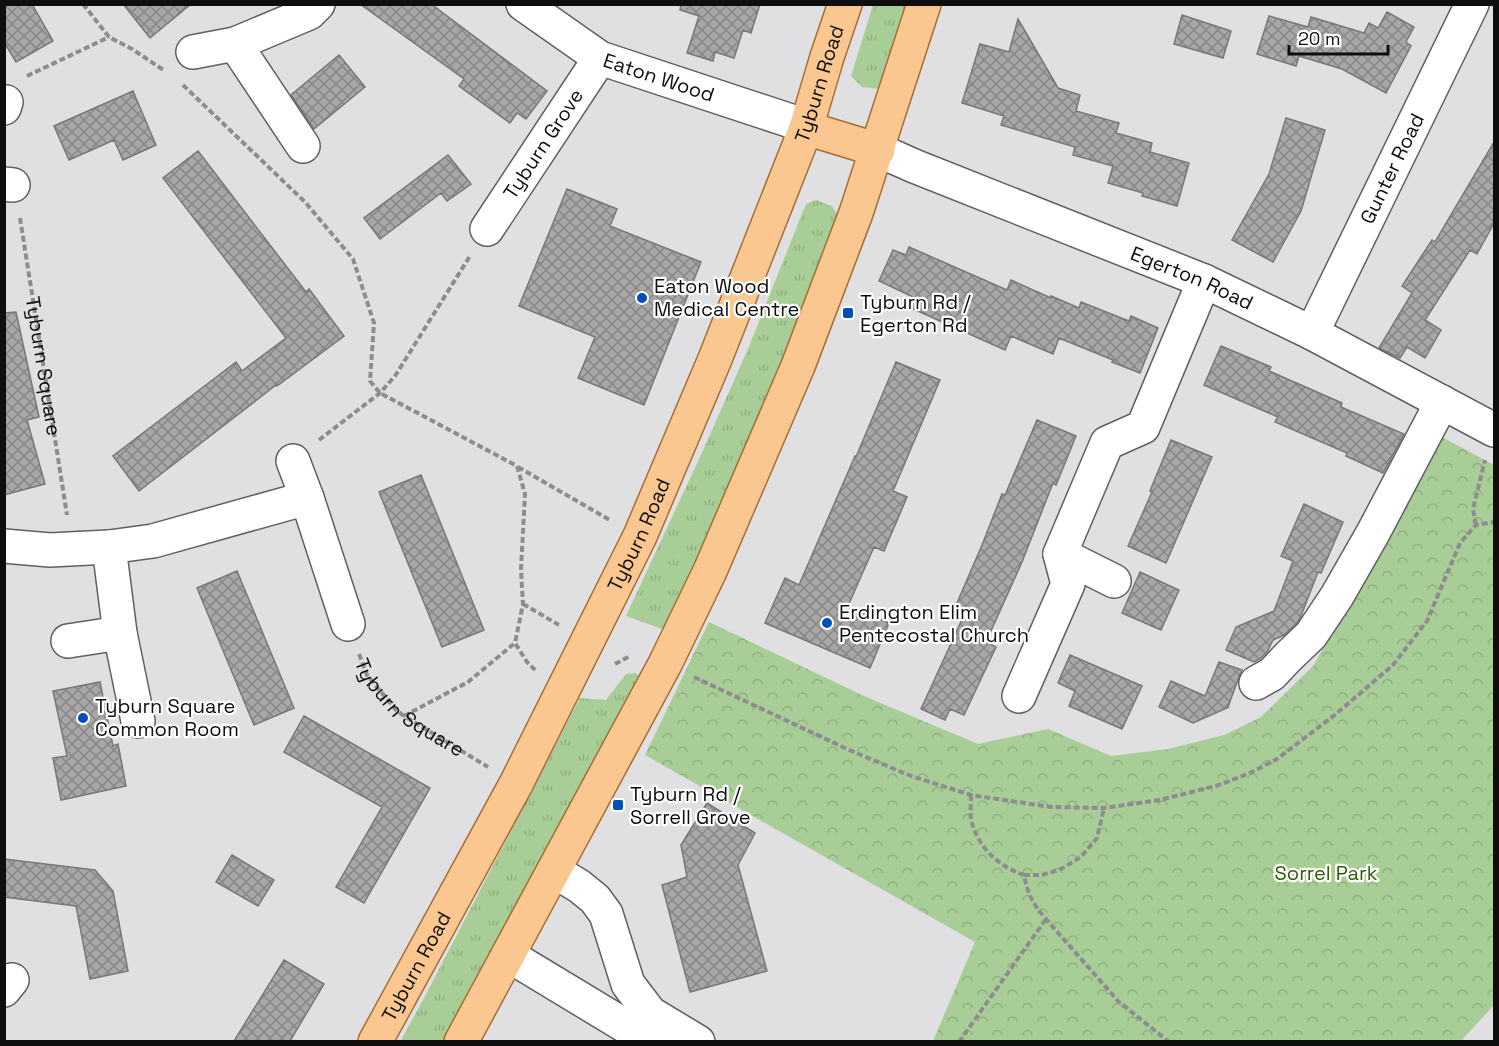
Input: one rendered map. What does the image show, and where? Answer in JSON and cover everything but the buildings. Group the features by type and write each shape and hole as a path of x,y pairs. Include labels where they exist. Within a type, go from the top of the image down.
{"main road":[{"name":"Tyburn Road","path":"375,1041 516,784 640,536 715,359 806,128 844,4"},
{"path":"461,1041 665,664 710,571 798,366 856,213 924,4"},
{"path":"806,128 878,150"}],"street":[{"path":"193,52 235,44 309,13 318,4"},
{"name":"Eaton Wood","path":"523,4 600,58 806,128"},
{"name":"Gunter Road","path":"1312,333 1461,8"},
{"path":"235,44 303,146"},
{"name":"Tyburn Grove","path":"487,229 600,58"},
{"name":"Egerton Road","path":"878,150 925,171 1204,281 1312,333 1494,430"},
{"path":"1019,696 1068,584 1060,554 1107,443 1143,428 1204,281"},
{"path":"1256,684 1272,674 1311,635 1337,596 1442,402"},
{"path":"293,461 348,624"},
{"path":"4,546 50,550 109,547 153,541 307,498"},
{"path":"109,547 120,633 138,721"},
{"path":"1060,554 1114,581"},
{"path":"68,641 120,633"},
{"path":"554,871 595,899 606,914 628,984 650,1013 698,1041"},
{"path":"508,955 652,1041"}],"path":[{"path":"83,4 109,37 170,74"},
{"path":"5,105 19,80 109,37"},
{"path":"179,81 305,202 353,259 374,323 370,381 380,393 518,466 640,536"},
{"name":"Tyburn Square","path":"9,184 18,205 73,549"},
{"path":"293,461 380,393 395,376 487,229"},
{"path":"1476,525 1473,509 1494,430"},
{"path":"404,716 468,682 515,643 523,604 521,569 525,494 518,466"},
{"path":"515,643 527,662 539,674 551,652 595,675 638,652 911,776 971,795 1051,807 1104,808 1160,800 1219,784 1250,773 1277,759 1336,714 1393,665 1427,621 1460,543 1476,525 1494,522"},
{"path":"523,604 563,627"},
{"name":"Tyburn Square","path":"348,624 367,675 396,710 516,784"},
{"path":"971,795 971,819 979,840 988,854 1011,871 1024,875 1042,875 1061,870 1082,857 1097,838 1104,808"},
{"path":"1024,875 1027,891 1046,919 1118,1001 1169,1041"},
{"path":"959,1041 1046,919"}],"green space":[{"path":"873,5 912,5 886,80 879,89 862,87 851,76"},
{"path":"816,200 832,206 841,221 749,453 665,630 626,616 748,349 806,204"},
{"name":"Sorrel Park","path":"1438,435 1494,465 1494,1005 1461,1041 933,1041 975,942 645,755 709,622 864,696 978,744 1048,729 1111,756 1168,749 1224,735 1261,717 1314,665"},
{"path":"636,673 642,680 443,1041 400,1042 580,698 606,700 626,674"}],"place":[{"name":"Eaton Wood Medical Centre","path":"642,298"},
{"name":"Tyburn Rd / Egerton Rd","path":"848,313"},
{"name":"Erdington Elim Pentecostal Church","path":"827,623"},
{"name":"Tyburn Square Common Room","path":"83,718"},
{"name":"Tyburn Rd / Sorrell Grove","path":"618,805"}]}
